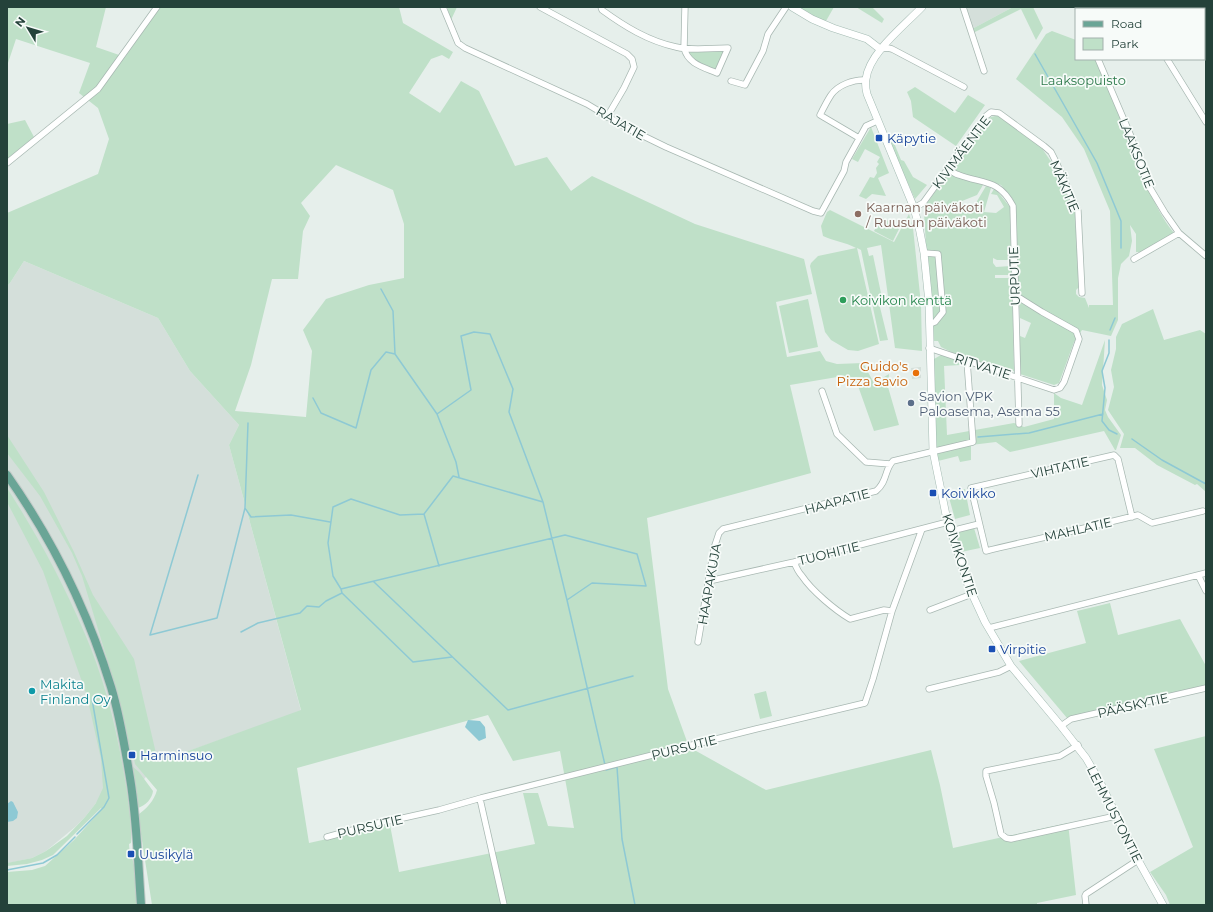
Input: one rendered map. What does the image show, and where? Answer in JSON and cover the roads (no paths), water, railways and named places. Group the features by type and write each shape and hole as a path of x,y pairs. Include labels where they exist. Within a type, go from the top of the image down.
{"main road":[{"path":"792,7 812,19 833,28 867,39 880,49"},
{"name":"KOIVIKONTIE","path":"922,7 880,49 869,67 866,80 867,94 877,121 914,208 924,253 930,324 933,451 948,522 963,572 972,594 988,628 1011,666 1061,726"},
{"path":"7,475 52,547 66,575 87,623 111,686 130,779 142,905"},
{"name":"LEHMUSTONTIE","path":"1061,726 1078,746 1100,782 1138,860 1163,905"}],"street":[{"path":"7,164 98,89 157,7"},
{"name":"RAJATIE","path":"443,7 458,43 465,48 587,104 627,128 678,153 813,211 821,213 844,171 846,162 859,138"},
{"path":"540,7 628,54 632,59 634,68 608,117"},
{"path":"601,7 602,10 639,34 675,47 684,48 728,48 717,73 692,63 685,55 684,48 685,7"},
{"path":"731,82 745,85 763,51 768,34 786,7"},
{"path":"963,7 984,71"},
{"path":"880,49 892,49 964,87"},
{"name":"LAAKSOTIE","path":"1098,60 1129,130 1147,183 1179,233 1206,256"},
{"path":"1168,60 1206,122"},
{"path":"866,80 857,79 835,91 831,95 820,115 859,138 866,126 877,121"},
{"name":"KIVIMÄENTIE","path":"914,208 923,203 986,116 991,112"},
{"name":"MÄKITIE","path":"991,112 999,113 1051,152 1078,211 1082,293"},
{"name":"URPUTIE","path":"948,168 958,175 995,185 1009,199 1012,206 1019,424"},
{"path":"1134,259 1179,233"},
{"path":"924,253 938,254 943,312 936,322 930,324"},
{"name":"RITVATIE","path":"930,348 1054,390 1060,388 1064,382 1079,339 1076,331 1015,295"},
{"path":"822,391 837,434 866,462 890,464 896,459 974,442 967,361"},
{"name":"VIHTATIE","path":"977,516 971,488 1112,455 1116,456 1118,459 1132,517"},
{"name":"HAAPATIE","path":"723,529 876,491 883,483 890,464"},
{"name":"MAHLATIE","path":"977,516 984,552 1138,515 1152,523 1203,511"},
{"name":"TUOHITIE","path":"709,581 794,562 948,522"},
{"path":"951,531 979,524"},
{"name":"HAAPAKUJA","path":"698,642 714,548 719,533 723,529"},
{"name":"PURSUTIE","path":"327,837 378,823 865,703 892,611 922,529"},
{"path":"794,562 802,577 811,587 836,610 850,619 884,610 892,611"},
{"path":"988,628 1206,573"},
{"path":"1198,575 1206,591"},
{"path":"930,610 972,594"},
{"path":"930,689 999,672 1011,666"},
{"name":"PÄÄSKYTIE","path":"1061,726 1071,719 1206,688"},
{"path":"1078,746 1060,756 986,771 1001,834 1006,838 1011,839 1116,816"},
{"path":"480,799 504,905"},
{"path":"1085,903 1085,896 1089,892 1138,860"}],"water":[{"path":"468,720 480,721 485,727 486,738 479,741 465,727"},
{"path":"11,801 18,812 17,818 13,821 7,822 7,804"}],"waterway":[{"path":"1035,54 1097,163 1121,221 1121,248"},
{"path":"381,289 393,311 395,354 437,414 456,462 459,477"},
{"path":"1110,330 1115,318"},
{"path":"437,414 471,390 461,336 474,332 490,334 513,389 509,412 543,502 567,600"},
{"path":"1109,340 1109,353 1102,371 1105,388 1102,421 1109,430 1117,434"},
{"path":"313,398 321,413 356,428 371,370 386,352 395,354"},
{"path":"978,437 1029,433 1103,414"},
{"path":"198,475 150,635 217,618 245,508 248,423"},
{"path":"1132,439 1162,460 1206,484"},
{"path":"439,566 424,514 453,476 543,502"},
{"path":"424,514 400,515 351,499 333,507 328,543 333,576 342,593 413,662 452,657"},
{"path":"245,508 251,517 291,515 330,522"},
{"path":"341,589 565,535 637,554 646,586 592,583 567,600 605,765"},
{"path":"374,582 508,710 633,676"},
{"path":"241,632 258,623 300,613 307,606 319,607 326,601 342,593"},
{"path":"77,834 104,807 109,798 92,699"},
{"path":"606,768 606,770 617,767 622,839 635,905"},
{"path":"7,870 43,863 57,855 75,837"}],"place":[{"name":"Käpytie","path":"879,138"},
{"name":"Kaarnan päiväkoti / Ruusun päiväkoti","path":"858,214"},
{"name":"Koivikon kenttä","path":"843,300"},
{"name":"Guido's Pizza Savio","path":"916,373"},
{"name":"Savion VPK Paloasema, Asema 55","path":"911,403"},
{"name":"Koivikko","path":"933,493"},
{"name":"Virpitie","path":"992,649"},
{"name":"Makita Finland Oy","path":"32,691"},
{"name":"Harminsuo","path":"132,755"},
{"name":"Uusikylä","path":"131,854"}],"park label":[{"name":"Laaksopuisto","path":"1083,80"}]}
